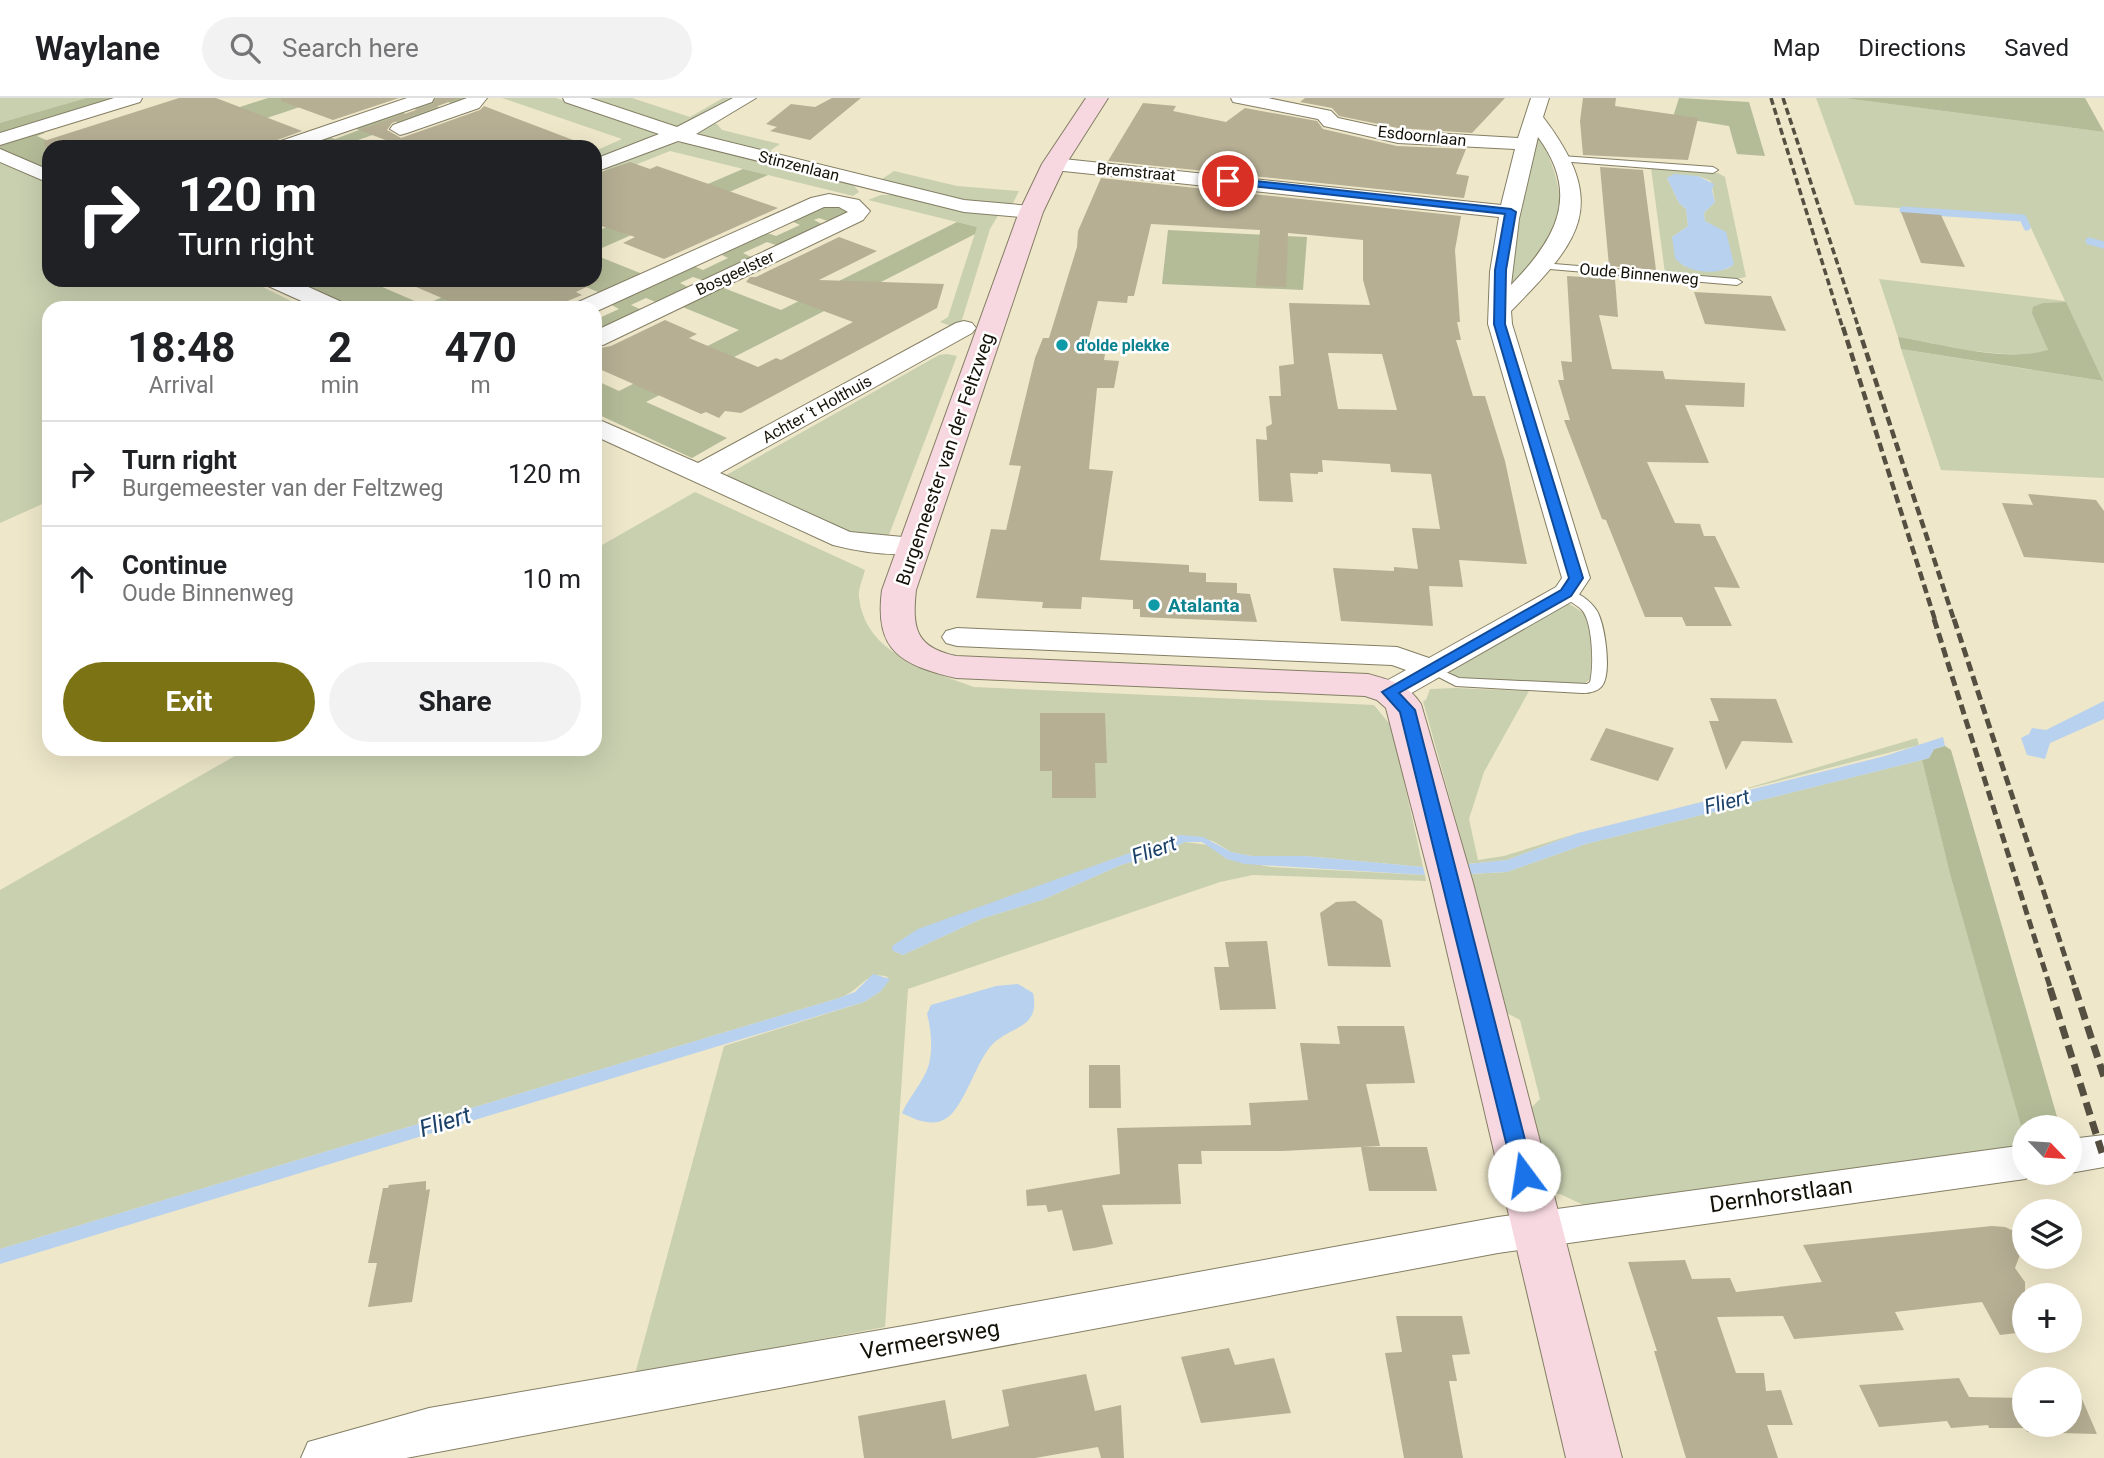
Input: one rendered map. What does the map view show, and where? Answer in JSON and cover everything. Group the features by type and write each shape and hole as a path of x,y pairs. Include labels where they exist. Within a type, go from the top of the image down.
{"street":[{"path":"0,139 133,98"},
{"path":"302,140 425,98"},
{"path":"385,134 472,104 478,98"},
{"name":"Stinzenlaan","path":"572,98 707,144 973,208 1031,212"},
{"path":"602,163 698,126 747,98"},
{"name":"Burgemeester van der Feltzweg","path":"1097,98 1054,164 974,337 899,590 897,631 907,647 928,660 956,667 1355,684 1390,692"},
{"name":"Esdoornlaan","path":"1240,98 1324,115 1331,122 1398,136 1527,144"},
{"name":"Oude Binnenweg","path":"1536,107 1511,212 1501,270 1499,310 1510,363 1575,566 1575,583 1566,593"},
{"name":"Oude Binnenweg","path":"1499,310 1542,266 1562,239 1571,211 1571,185 1562,159 1536,107"},
{"path":"0,155 42,174"},
{"name":"Bremstraat","path":"1054,164 1511,212"},
{"name":"Bosgeelster","path":"848,204 881,186"},
{"name":"Bosgeelster","path":"599,301 818,202 834,200 859,209 856,216 602,337"},
{"path":"290,287 321,301"},
{"name":"Achter 't Holthuis","path":"700,473 935,344 974,337"},
{"path":"602,429 843,539 875,544 914,545"},
{"path":"1566,593 1390,692 1407,710 1594,1458"},
{"path":"957,637 1405,657 1430,669"},
{"path":"2082,1154 2104,1151"},
{"name":"Dernhorstlaan","path":"1537,1228 2012,1164"},
{"name":"Vermeersweg","path":"324,1458 429,1430 915,1344 1537,1228"}],"lane":[{"path":"1562,159 1713,170"},
{"name":"Oude Binnenweg","path":"1542,266 1737,282"},
{"path":"1430,669 1456,682 1582,689 1594,686 1598,681 1595,622 1587,608 1566,593"}],"green space":[{"path":"0,98 124,98 0,136"},
{"path":"87,98 124,98 0,136 0,123"},
{"path":"268,98 327,98 200,140 138,140"},
{"path":"435,98 469,98 457,105 448,102 437,106 444,110 403,124 394,121 376,127 384,131 358,140 314,140 326,136 335,139 359,130 351,127 398,111 406,114 417,110 410,107"},
{"path":"502,98 556,98 652,130 655,135 602,159 602,148 622,139"},
{"path":"585,98 632,98 690,117 723,98 739,98 684,126 672,126"},
{"path":"1679,98 1749,102 1765,156 1737,154 1729,126 1673,117"},
{"path":"1816,98 1844,98 2104,132 2104,478 1941,470 1901,349 2102,381 2044,338 2048,351 2011,354 1973,351 1898,337 1879,279 2065,301 2026,217 1855,205"},
{"path":"1844,98 2085,98 2104,132"},
{"path":"712,123 722,130 780,144 765,154 700,137 699,131"},
{"path":"38,129 45,133 37,136 46,140 42,140 42,170 0,151 0,141"},
{"path":"1537,138 1541,138 1557,183 1558,218 1542,249 1511,285 1511,263"},
{"path":"669,142 685,143 853,184 859,192 853,196 670,151 615,173 602,168"},
{"path":"0,159 42,179 42,287 263,287 291,301 42,301 42,504 0,523"},
{"path":"1651,168 1718,173 1725,177 1746,277 1736,279 1665,273","holes":["1698,176 1711,181 1715,202 1704,213 1705,221 1709,223 1731,267 1714,271 1684,266 1672,237 1688,226 1686,209 1679,203 1667,178"]},
{"path":"743,169 768,175 602,248 602,229"},
{"path":"894,171 957,186 1019,191 1012,205 972,204 879,181"},
{"path":"881,195 898,195 999,214 990,229 961,323 953,327 940,322 948,317 977,227 868,200"},
{"path":"834,204 850,212 831,222 819,218 814,220 824,225 779,246 767,242 743,253 753,258 705,281 693,277 680,283 690,288 658,303 646,298 631,305 642,310 602,329 602,317 619,309 608,303 691,265 703,270 728,258 718,253 764,232 776,236 800,225 789,220 823,205"},
{"path":"957,222 977,227 975,234 646,402 727,438 692,458 602,416 602,383 619,391 739,330 680,306 721,287 781,310"},
{"path":"1168,230 1307,237 1303,290 1162,284"},
{"path":"602,258 645,275 603,294 586,287 602,287"},
{"path":"299,287 382,287 415,301 330,301"},
{"path":"466,287 512,287 479,301 433,301"},
{"path":"2066,302 2103,381 1901,349 1898,337 1994,353 2048,350 2032,313 2033,307 2043,303"},
{"path":"939,355 957,356 887,540 857,538 721,478"},
{"path":"695,492 865,570 859,597 864,617 873,633 902,657 974,687 1374,705 1392,727 1423,867 1305,856 1251,856 1231,852 1213,841 1180,835 973,910 893,951 903,955 981,919 1042,900 1121,865 1162,853 1185,842 1208,845 1227,859 1271,867 1425,875 1426,881 1253,875 1220,882 908,989 885,1327 635,1374 724,1046 864,1002 881,991 888,977 880,976 873,976 839,998 0,1249 0,890 235,756 602,756 602,545"},
{"path":"1568,603 1588,616 1591,628 1591,672 1590,679 1584,684 1459,678 1446,671"},
{"path":"1430,689 1529,691 1484,772 1469,819 1478,860 1504,856 1578,833 1507,860 1468,864 1423,701"},
{"path":"1917,738 1919,745 1727,794"},
{"path":"1945,746 1951,750 2057,1115 2018,1115 1950,874 1922,760 1929,758 1934,749"},
{"path":"1922,760 1950,874 2018,1115 2012,1115 2012,1153 1592,1209 1560,1194 1552,1194 1530,1109 1540,1099 1520,1020 1505,1012 1470,874 1507,872 1586,844"}],"water":[{"path":"1674,174 1698,176 1714,184 1712,190 1715,202 1704,213 1705,221 1726,232 1734,264 1728,268 1703,272 1687,267 1675,258 1672,237 1688,226 1686,209 1679,203 1667,178"},
{"path":"2104,701 2104,719 2050,743 2045,759 2027,755 2021,738 2029,734 2032,728 2046,730"},
{"name":"Fliert","path":"1943,737 1945,746 1934,749 1929,758 1586,844 1507,872 1470,874 1468,864 1507,860 1578,833 1885,756"},
{"name":"Fliert","path":"1180,835 1203,837 1231,852 1251,856 1305,856 1423,867 1425,875 1245,864 1227,859 1202,842 1185,842 1162,853 1121,865 1042,900 981,919 903,955 893,951 892,946 918,929"},
{"name":"Fliert","path":"873,974 890,979 881,991 864,1002 0,1264 0,1249 839,998 855,992"},
{"path":"1018,984 1033,993 1032,1014 1022,1026 990,1047 954,1112 937,1122 919,1120 902,1113 929,1064 931,1039 927,1014 931,1005 996,986"}],"building":[{"path":"179,98 216,98 302,131 277,140 47,140"},
{"path":"281,98 399,98 333,120 281,101"},
{"path":"437,98 459,98 392,123 387,130 401,138 480,110 484,106 573,140 385,140 359,130 433,104"},
{"path":"832,98 861,98 810,140 770,131 777,127 766,124 791,104 815,107"},
{"path":"1305,98 1505,98 1472,133 1398,128 1339,116 1332,108 1300,102"},
{"path":"1583,98 1616,98 1615,106 1698,118 1688,160 1583,155 1580,121"},
{"path":"1143,103 1176,106 1173,111 1226,122 1245,108 1317,121 1323,129 1397,146 1466,149 1456,174 1469,176 1464,198 1108,161"},
{"path":"630,162 650,169 657,166 778,208 664,259 623,243 635,237 602,226 602,172"},
{"path":"1600,167 1643,170 1656,270 1609,266"},
{"path":"1101,178 1461,216 1455,250 1460,322 1457,322 1461,340 1456,340 1473,396 1485,396 1505,461 1527,564 1459,560 1463,587 1429,586 1433,626 1341,621 1333,568 1394,571 1394,567 1418,569 1412,528 1440,529 1431,474 1391,472 1390,464 1322,460 1323,472 1290,473 1293,502 1259,501 1256,439 1267,440 1266,427 1272,424 1269,396 1281,396 1279,366 1294,364 1289,303 1370,305 1363,280 1363,240 1288,233 1286,287 1256,286 1260,230 1151,224 1134,296 1128,296 1127,303 1098,301 1085,353 1105,354 1104,360 1119,361 1114,388 1097,388 1089,469 1113,471 1100,560 1189,565 1189,572 1206,573 1206,582 1237,583 1237,593 1250,594 1257,622 1140,617 1140,609 1133,609 1133,600 1082,597 1081,609 1042,608 1043,602 976,598 991,529 1006,530 1021,466 1009,465 1035,358 1043,338 1049,338 1077,247 1078,231","holes":["1328,353 1382,354 1397,410 1338,409"]},
{"path":"1901,212 1941,215 1965,267 1921,263"},
{"path":"839,237 877,251 819,280 944,284 937,308 741,413 725,411 719,418 706,412 701,414 602,370 602,348 665,320 697,334 689,338 758,367 776,358 781,360 853,322 746,282 750,277 756,277"},
{"path":"1567,276 1615,279 1618,317 1599,315 1612,369 1663,371 1665,379 1745,383 1744,407 1685,405 1709,463 1647,462 1675,523 1700,524 1704,536 1715,536 1740,588 1714,587 1732,626 1686,626 1682,617 1645,617 1606,520 1602,519 1564,420 1570,420 1558,380 1564,380 1561,361 1572,362"},
{"path":"416,287 586,287 576,292 582,295 568,301 449,301"},
{"path":"1694,292 1771,296 1786,331 1705,324"},
{"path":"2028,494 2096,500 2104,511 2104,563 2024,557 2002,503 2033,505"},
{"path":"1710,698 1776,699 1793,743 1742,741 1726,770 1709,721 1719,721"},
{"path":"1040,713 1105,713 1107,763 1095,763 1096,798 1052,798 1052,771 1040,771"},
{"path":"1606,728 1674,748 1658,781 1590,760"},
{"path":"1355,901 1382,920 1391,967 1328,966 1320,913 1336,902"},
{"path":"1267,941 1276,1009 1220,1010 1214,967 1229,967 1225,942"},
{"path":"1337,1026 1404,1026 1415,1083 1366,1084 1380,1146 1282,1151 1201,1151 1202,1164 1178,1164 1181,1204 1102,1205 1113,1244 1094,1248 1073,1251 1062,1210 1048,1212 1046,1205 1027,1206 1026,1190 1120,1174 1117,1128 1251,1125 1249,1103 1308,1100 1300,1043 1340,1044"},
{"path":"1089,1065 1120,1065 1121,1108 1089,1108"},
{"path":"1361,1147 1427,1147 1437,1191 1369,1191"},
{"path":"426,1181 426,1190 430,1189 412,1302 368,1307 377,1263 368,1263 383,1188"},
{"path":"1992,1226 2005,1227 2012,1230 2012,1269 2016,1269 2025,1282 2012,1283 2012,1334 2000,1335 1982,1302 1895,1312 1904,1330 1794,1339 1783,1316 1717,1317 1736,1373 1764,1373 1766,1391 1781,1390 1793,1425 1767,1425 1778,1458 1686,1458 1654,1351 1657,1351 1628,1262 1685,1260 1692,1279 1730,1278 1736,1292 1822,1282 1803,1245"},
{"path":"1396,1316 1462,1316 1470,1354 1452,1355 1457,1381 1449,1381 1463,1458 1404,1458 1385,1353 1402,1352"},
{"path":"1229,1348 1235,1365 1274,1358 1291,1413 1201,1423 1181,1357"},
{"path":"1086,1374 1095,1411 1121,1405 1124,1458 1101,1458 1098,1447 1035,1458 864,1458 858,1416 945,1400 952,1439 1009,1426 1002,1390"},
{"path":"1959,1378 1969,1397 2012,1398 2012,1428 1989,1428 1988,1425 1951,1428 1947,1421 1879,1427 1859,1385"},
{"path":"2082,1399 2097,1434 2082,1434"}],"waterway":[{"path":"1903,210 2023,218 2027,227"},
{"path":"2089,241 2104,245"}],"railway":[{"path":"1771,98 1843,329"},
{"path":"1783,98 1859,329"},
{"path":"1843,327 1935,620"},
{"path":"1858,327 1954,620"},
{"path":"1934,619 2051,990"},
{"path":"1954,619 2076,990"},
{"path":"2050,988 2104,1159"},
{"path":"2075,988 2104,1077"}],"place":[{"name":"d'olde plekke","path":"1062,345"},
{"name":"Atalanta","path":"1154,605"}],"route":[{"path":"1228,181 1511,212 1499,289 1500,324 1504,345 1575,566 1575,583 1566,593 1390,692 1407,710 1524,1175"}]}
